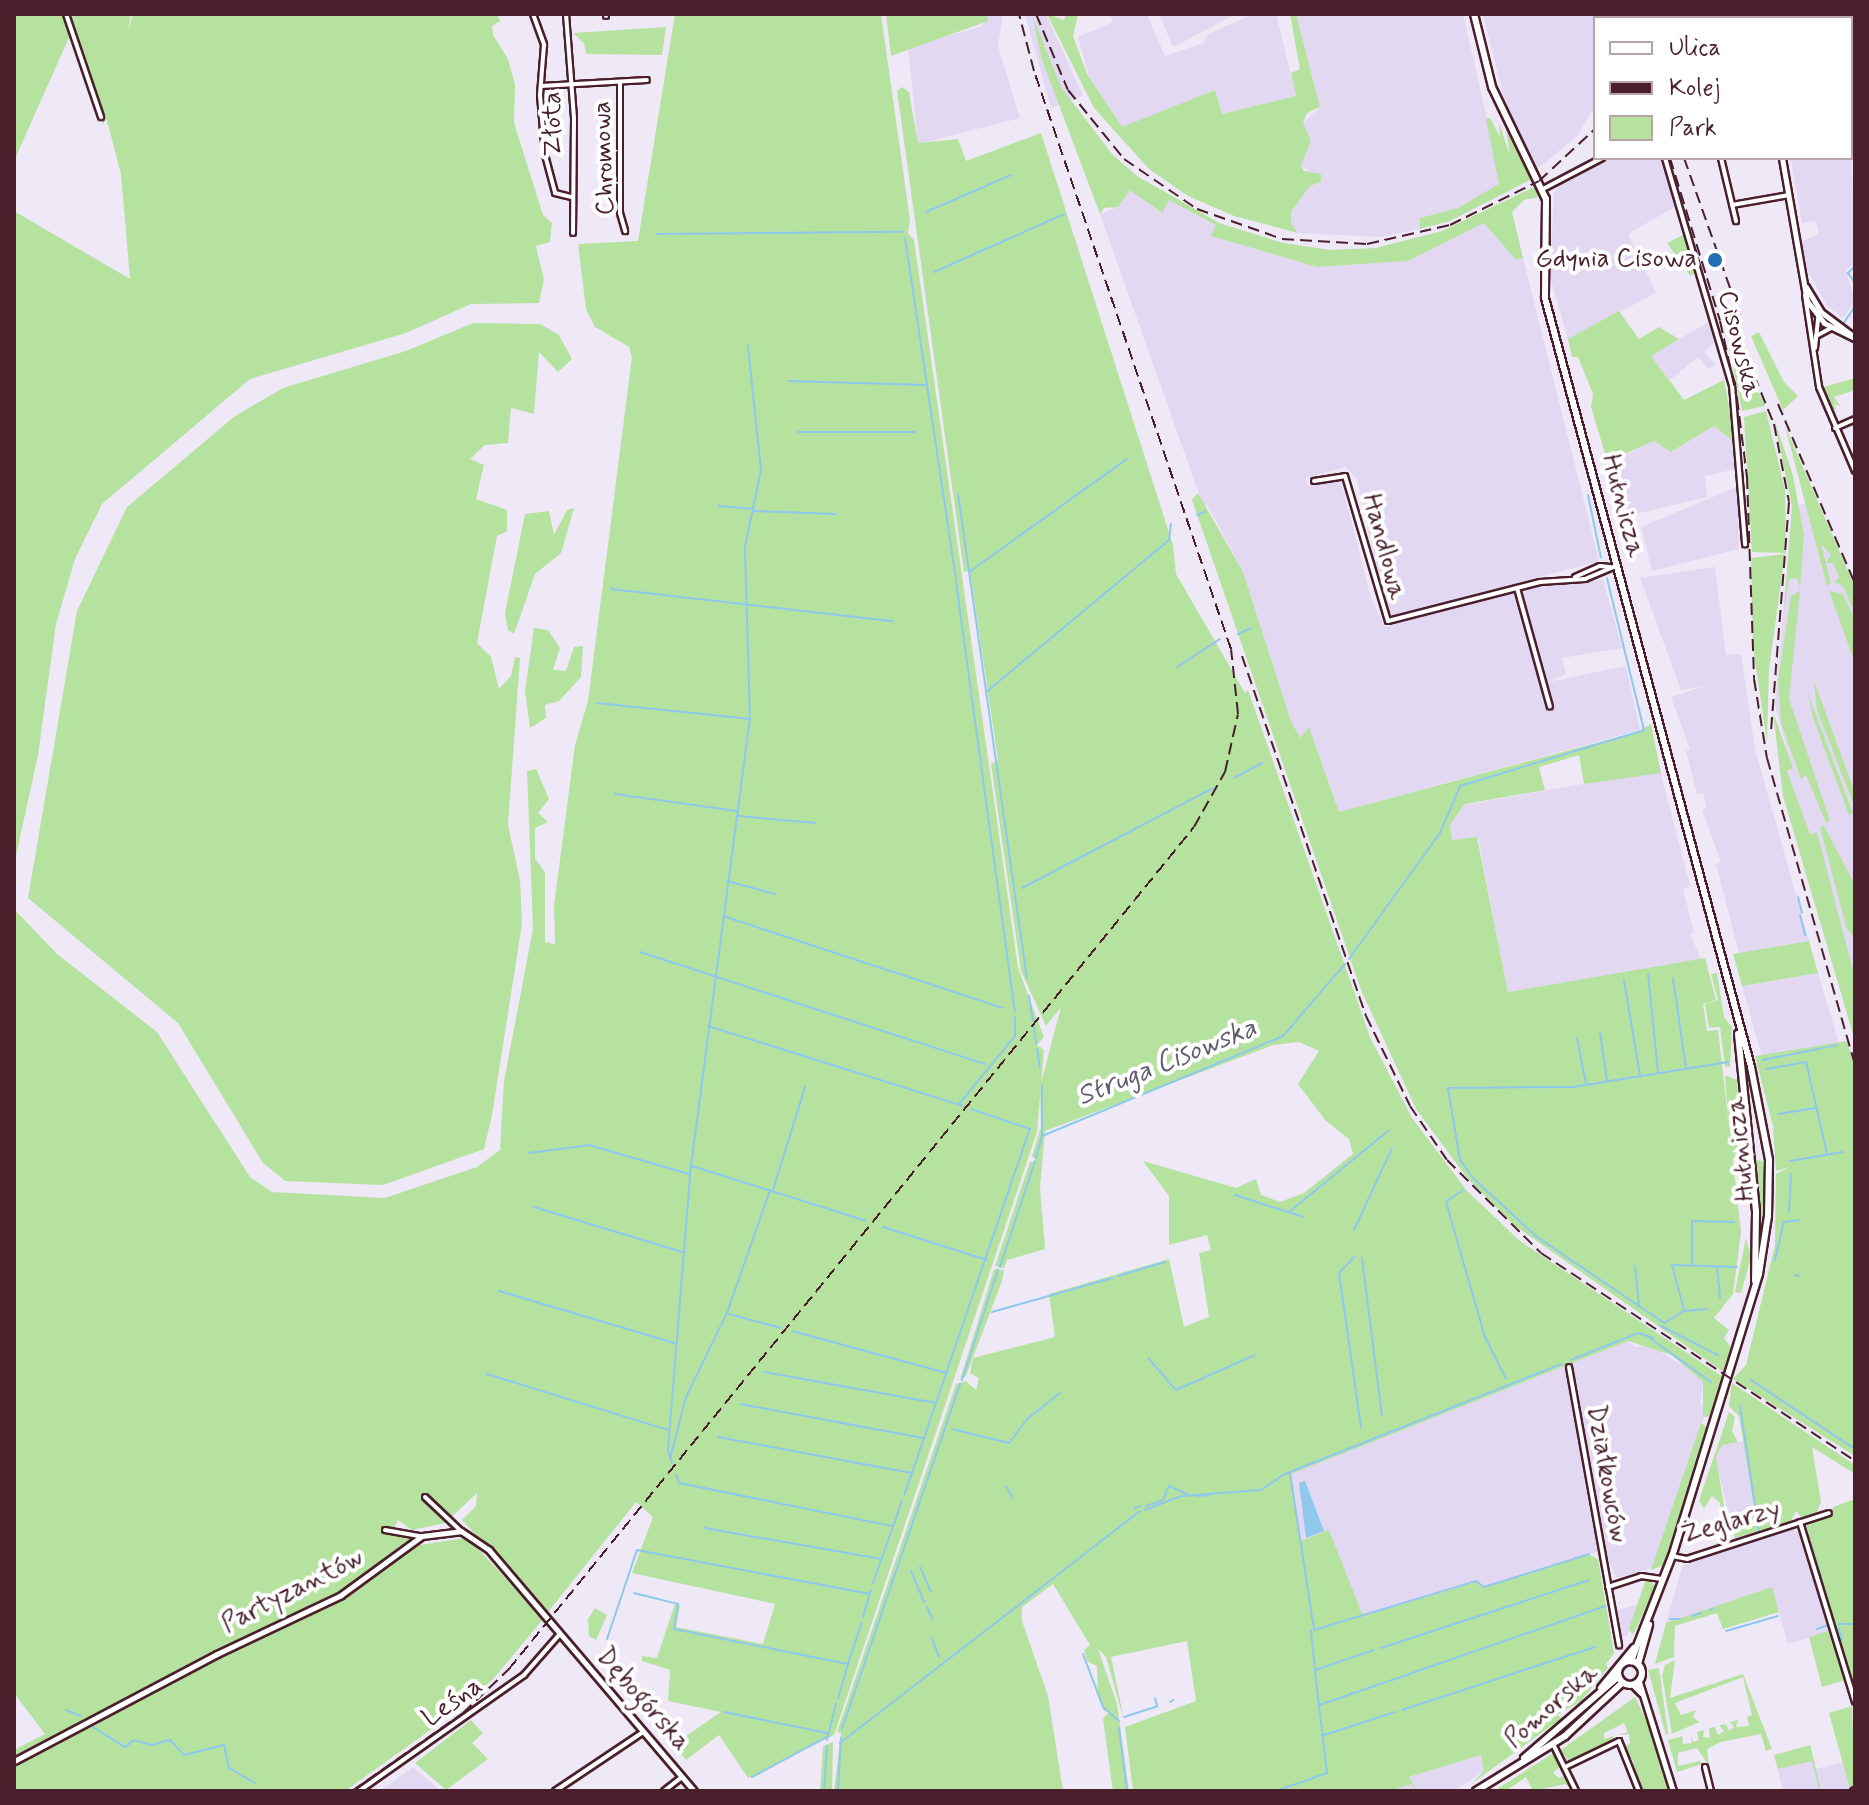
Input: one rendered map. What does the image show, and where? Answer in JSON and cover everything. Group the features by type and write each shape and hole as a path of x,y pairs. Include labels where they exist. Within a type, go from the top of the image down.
{"main road":[{"name":"Hutnicza","path":"1474,14 1490,82 1543,189 1545,298 1613,566 1751,1067 1769,1160 1766,1237 1755,1281 1672,1556 1651,1615"},
{"name":"Hutnicza","path":"1736,1014 1751,1154 1756,1235 1755,1281"},
{"path":"1742,1069 1751,1067"},
{"path":"1749,1137 1765,1129"},
{"path":"1751,1154 1769,1160"},
{"path":"1756,1235 1766,1237"},
{"path":"1634,1663 1621,1664 1620,1680 1636,1684 1634,1663 1637,1646 1651,1615"},
{"path":"1634,1663 1651,1615"},
{"path":"1596,1695 1637,1646"},
{"name":"Pomorska","path":"1551,1741 1596,1695 1620,1680"},
{"name":"Pomorska","path":"1476,1791 1551,1741 1620,1680"}],"street":[{"path":"66,14 101,117"},
{"path":"533,14 544,45 542,135 552,186 558,196 571,197"},
{"name":"Złota","path":"566,14 572,86 573,233"},
{"name":"Chromowa","path":"541,86 647,80"},
{"name":"Chromowa","path":"620,83 620,213 625,231"},
{"path":"1543,189 1598,160"},
{"name":"Cisowska","path":"1666,160 1732,385 1745,544"},
{"path":"1721,160 1736,221"},
{"path":"1782,160 1819,387 1855,471"},
{"path":"1732,205 1789,195"},
{"path":"1804,282 1820,314 1854,338"},
{"path":"1805,295 1831,328 1854,338"},
{"path":"1814,350 1820,314"},
{"path":"1816,336 1831,328"},
{"path":"1835,428 1855,419"},
{"name":"Handlowa","path":"1314,481 1345,476 1388,621 1517,588 1602,574 1613,566"},
{"path":"1517,588 1550,707"},
{"name":"Działkowców","path":"1569,1367 1619,1646"},
{"path":"425,1497 461,1531 484,1545 559,1635"},
{"name":"Żeglarzy","path":"1672,1556 1687,1559 1829,1513"},
{"name":"Żeglarzy","path":"1800,1522 1855,1702"},
{"path":"385,1530 422,1536"},
{"name":"Partyzantów","path":"14,1761 217,1654 341,1595 422,1536 461,1531"},
{"name":"Działkowców","path":"1608,1587 1641,1576 1664,1579"},
{"name":"Dębogórska","path":"559,1635 694,1791"},
{"name":"Leśna","path":"359,1791 524,1675 559,1635"},
{"path":"1636,1684 1644,1697 1673,1791"},
{"path":"555,1791 643,1732"},
{"path":"1551,1741 1576,1791"},
{"path":"1565,1767 1619,1741 1639,1791"},
{"path":"1705,1767 1711,1791"},
{"path":"664,1791 682,1777"}],"shaded area":[{"path":"987,14 1003,14 998,46 1020,118 918,144 908,48 982,26"},
{"path":"1025,14 1046,14 1083,96 1051,108"},
{"path":"1109,14 1147,14 1165,56 1204,43 1208,34 1254,14 1276,14 1296,96 1222,114 1215,90 1122,128 1092,87 1078,37 1113,22"},
{"path":"1159,14 1236,14 1173,47"},
{"path":"1296,14 1463,14 1501,180 1496,189 1458,208 1420,218 1419,229 1381,237 1298,233 1291,223 1291,212 1310,186 1321,182 1301,165 1311,141 1303,123 1320,107"},
{"path":"1483,14 1615,14 1593,16 1593,109 1577,136 1541,166 1536,167 1504,98"},
{"path":"1605,160 1663,160 1676,206 1628,234 1656,293 1568,339 1550,277 1554,193 1562,183"},
{"path":"1791,160 1852,160 1855,263 1846,270 1855,301 1843,318 1827,306 1807,269 1802,241 1819,234 1816,221 1802,223"},
{"path":"1130,189 1161,213 1169,200 1216,225 1212,236 1317,267 1408,261 1484,223 1515,259 1523,258 1599,561 1393,616 1385,609 1357,479 1346,467 1305,478 1308,486 1337,479 1343,489 1371,598 1385,627 1537,586 1603,580 1622,648 1562,658 1566,674 1548,682 1626,666 1640,730 1339,812 1309,727 1300,739 1291,721 1243,572 1207,504 1203,505 1100,214 1118,207"},
{"path":"1709,322 1714,343 1704,352 1716,365 1708,369 1698,357 1670,380 1650,356"},
{"path":"1714,426 1732,440 1736,469 1705,476 1707,497 1623,517 1610,470 1616,460 1654,441 1672,452"},
{"path":"1737,487 1739,549 1652,571 1641,527"},
{"path":"1814,501 1855,597 1855,979 1817,833 1810,834 1786,771 1792,768 1775,705 1792,507"},
{"path":"1715,567 1726,655 1741,654 1755,749 1809,941 1739,953 1716,864 1721,862 1702,810 1707,808 1703,793 1697,794 1686,751 1690,749 1671,697 1705,686 1681,690 1640,578"},
{"path":"1660,770 1690,886 1683,889 1694,932 1690,934 1701,959 1508,992 1478,837 1452,840 1450,825 1465,805"},
{"path":"1818,973 1839,1043 1762,1057 1742,986"},
{"path":"1628,1341 1635,1347 1651,1346 1689,1369 1703,1382 1700,1404 1707,1407 1655,1567 1617,1578 1603,1550 1482,1588 1475,1581 1313,1632 1291,1474"},
{"path":"1744,1441 1759,1540 1792,1529 1800,1533 1831,1630 1788,1644 1772,1588 1666,1623 1683,1565 1737,1547 1715,1458 1722,1445"},
{"path":"1640,1604 1627,1636 1619,1637 1614,1611"},
{"path":"1810,1745 1816,1769 1843,1762 1850,1789 1783,1791 1774,1755"},
{"path":"1481,1755 1484,1771 1454,1791 1364,1791"},
{"path":"413,1767 441,1791 380,1791"}],"green space":[{"path":"14,14 131,14 128,31 133,14 497,14 500,21 492,26 493,35 508,59 515,85 514,123 543,215 552,223 550,242 536,246 544,280 539,303 471,304 406,333 250,379 102,504 75,559 56,624 38,755 14,865 14,211 130,279 121,174 106,117 103,125 71,33 14,161"},
{"path":"675,14 881,14 910,220 908,233 914,240 1018,968 1044,1037 1037,1045 1044,1050 1037,1132 834,1735 748,1778 719,1735 686,1760 673,1745 721,1712 668,1701 670,1670 642,1661 642,1656 657,1658 675,1604 680,1606 676,1627 763,1644 775,1604 632,1573 653,1517 636,1502 548,1612 462,1520 476,1506 477,1493 445,1523 412,1530 398,1520 394,1528 420,1545 465,1538 472,1542 543,1619 494,1678 457,1711 345,1791 14,1791 14,1750 45,1734 14,1693 14,909 57,954 157,1032 250,1177 272,1192 385,1198 477,1167 500,1150 504,1081 533,929 527,771 536,769 549,799 538,813 548,822 535,828 535,859 545,872 545,942 555,944 554,906 575,745 588,701 632,357 629,347 595,327 586,309 578,244 638,241"},
{"path":"886,14 987,14 988,21 891,56"},
{"path":"1047,14 1064,20 1066,14 1078,14 1073,36 1087,74 1122,127 1215,90 1222,114 1296,96 1291,73 1300,69 1290,14 1296,14 1320,107 1307,113 1303,123 1311,141 1301,165 1304,171 1321,174 1321,182 1310,186 1291,212 1291,223 1298,233 1234,216 1188,196 1149,169 1094,108"},
{"path":"1033,17 1061,87 1112,154 1137,176 1219,223 1283,243 1331,250 1376,248 1442,231 1536,186 1539,197 1524,200 1512,212 1523,258 1515,259 1484,223 1408,261 1317,267 1211,236 1216,225 1169,200 1162,213 1130,190 1118,207 1104,208 1100,214 1041,57"},
{"path":"666,27 662,55 586,54 584,43 573,33"},
{"path":"902,87 909,92 918,143 958,139 966,161 1041,133 1173,545 1176,574 1245,693 1248,690 1370,1037 1412,1118 1467,1191 1520,1241 1723,1377 1712,1416 1703,1417 1703,1382 1672,1355 1628,1341 1291,1474 1301,1541 1329,1530 1363,1616 1476,1582 1483,1588 1588,1554 1598,1559 1614,1653 1606,1664 1608,1668 1581,1701 1557,1715 1562,1718 1471,1784 1484,1771 1481,1755 1409,1777 1417,1791 1411,1784 1389,1791 1133,1791 1125,1727 1196,1701 1187,1641 1111,1657 1124,1720 1106,1657 1098,1649 1117,1704 1129,1791 1113,1791 1103,1719 1109,1712 1104,1711 1098,1693 1097,1666 1087,1661 1084,1650 1090,1645 1053,1584 1022,1607 1022,1621 1048,1696 1063,1791 834,1791 841,1733 837,1732 956,1384 966,1381 976,1390 979,1378 970,1373 973,1358 1055,1337 1049,1294 1169,1259 1184,1327 1209,1317 1199,1253 1211,1250 1207,1235 1169,1245 1169,1196 1143,1161 1236,1188 1256,1179 1261,1195 1280,1202 1304,1193 1353,1154 1349,1139 1326,1121 1298,1084 1319,1051 1299,1042 1273,1045 1045,1131 1040,1188 1045,1249 1007,1260 1004,1268 995,1266 1030,1162 1037,1161 1032,1156 1041,1127 1040,1087 1061,1007 1046,1026 1021,971 991,764 998,760 970,571 964,572 897,91"},
{"path":"1490,118 1500,137 1499,123 1510,156 1505,120 1532,179 1450,221 1419,229 1420,218 1458,208 1499,184 1486,119"},
{"path":"1687,233 1697,272 1690,276 1667,243"},
{"path":"1619,311 1639,339 1659,327 1679,339 1651,356 1684,400 1724,380 1740,469 1732,440 1714,426 1671,452 1654,441 1620,456 1610,470 1591,407 1593,394 1578,357 1572,357 1568,339"},
{"path":"473,323 540,324 559,335 572,359 558,372 539,352 534,414 511,408 508,443 485,445 470,459 484,465 476,499 507,510 507,531 497,536 477,643 491,657 499,689 511,676 515,657 520,658 508,825 520,880 522,924 492,1115 484,1149 383,1185 285,1181 263,1163 178,1023 28,898 77,611 127,507 235,416 283,388 406,351"},
{"path":"1759,332 1784,382 1798,396 1783,410 1751,336"},
{"path":"1728,343 1738,345 1765,406 1742,411"},
{"path":"1855,378 1855,390 1834,397 1841,407 1834,403 1836,409 1831,409 1824,387"},
{"path":"1766,411 1785,490 1786,553 1752,552 1744,417"},
{"path":"1774,419 1793,475 1804,536 1800,587 1797,578 1789,579 1784,610 1792,507"},
{"path":"1785,426 1855,587 1855,613 1843,586 1835,582 1839,577 1833,563 1826,563 1831,555 1821,544 1831,583 1827,586"},
{"path":"1198,493 1243,572 1291,721 1300,738 1309,727 1339,812 1637,732 1651,724 1661,773 1584,784 1579,755 1539,767 1545,790 1465,804 1450,825 1452,840 1477,837 1508,992 1705,958 1716,1000 1703,1004 1707,1031 1718,1030 1741,1232 1733,1294 1714,1318 1729,1330 1724,1338 1732,1349 1725,1373 1514,1225 1468,1179 1416,1109 1361,990 1192,500"},
{"path":"574,508 561,553 535,574 514,634 508,630 505,613 525,514 549,511 554,535 567,510"},
{"path":"1785,554 1769,669 1767,742 1753,647 1751,558"},
{"path":"1800,591 1789,699 1830,821 1826,823 1806,775 1801,779 1781,723 1778,680 1791,596"},
{"path":"1829,591 1843,594 1855,620 1855,663"},
{"path":"534,628 548,630 560,648 553,670 566,671 574,647 583,646 581,677 559,701 545,705 546,718 530,728 525,691"},
{"path":"1814,681 1855,793 1855,808 1817,710"},
{"path":"1808,694 1853,813 1849,815 1813,718"},
{"path":"1773,712 1793,768 1787,771 1810,834 1817,832 1855,978 1855,1041 1783,796"},
{"path":"1824,826 1855,885 1855,940 1846,927 1820,827"},
{"path":"1809,941 1818,973 1742,986 1733,954"},
{"path":"1717,973 1724,1017 1732,1027 1730,1067 1725,1066 1720,1027 1709,1028 1705,1004 1718,1000 1711,974"},
{"path":"1847,1041 1855,1070 1855,1456 1733,1379 1746,1365 1775,1245 1776,1174 1789,1167 1776,1171 1773,1126 1755,1056"},
{"path":"1725,1075 1737,1080 1745,1191 1739,1187 1735,1158 1731,1158"},
{"path":"1754,1159 1766,1162 1763,1233 1759,1230"},
{"path":"1746,1238 1751,1257 1741,1293 1735,1292"},
{"path":"994,1269 1004,1270 1002,1281 966,1376 960,1380"},
{"path":"1732,1383 1855,1465 1855,1474 1812,1447 1821,1502 1816,1515 1802,1518 1796,1511 1791,1521 1735,1538 1731,1517 1755,1512 1739,1416 1729,1406"},
{"path":"1729,1412 1735,1417 1732,1431 1738,1442 1722,1445 1716,1458 1730,1541 1701,1551 1724,1540 1720,1503 1712,1496 1704,1508 1699,1501"},
{"path":"1701,1423 1708,1428 1687,1502 1665,1565 1651,1570"},
{"path":"1855,1499 1855,1690 1805,1528 1814,1519 1832,1514 1833,1507"},
{"path":"1646,1579 1656,1586 1633,1635 1629,1629"},
{"path":"1772,1587 1779,1612 1723,1629 1717,1613 1675,1626 1674,1657 1655,1664 1666,1623"},
{"path":"595,1608 607,1615 596,1640 589,1636 588,1619"},
{"path":"1831,1630 1845,1680 1822,1687 1809,1637"},
{"path":"1675,1660 1670,1698 1743,1674 1772,1749 1766,1751 1761,1734 1721,1742 1707,1749 1709,1766 1697,1748 1678,1753 1678,1766 1700,1761 1702,1764 1677,1772 1668,1740 1682,1736 1683,1744 1692,1743 1690,1734 1693,1742 1699,1740 1697,1732 1704,1730 1703,1737 1710,1738 1709,1728 1715,1727 1718,1735 1724,1731 1719,1725 1726,1724 1729,1731 1734,1727 1730,1722 1738,1720 1736,1727 1749,1726 1747,1717 1752,1715 1743,1677 1675,1703 1681,1715 1696,1710 1693,1717 1699,1722 1672,1734 1662,1676 1665,1665"},
{"path":"1659,1668 1668,1734 1666,1735 1648,1670"},
{"path":"1635,1697 1649,1726 1668,1791 1641,1791 1633,1761 1624,1747 1630,1743 1629,1734 1618,1735 1628,1732 1624,1723 1604,1733 1604,1739 1613,1736 1614,1741 1569,1762 1561,1750"},
{"path":"1852,1706 1855,1787 1850,1789 1829,1713"},
{"path":"471,1720 483,1733 472,1743 488,1759 446,1790 415,1763"},
{"path":"833,1742 832,1791 820,1791 823,1746"},
{"path":"1810,1745 1821,1791 1812,1791 1819,1789 1812,1761 1778,1769 1774,1755"},
{"path":"1555,1752 1562,1765 1553,1773 1559,1778 1566,1775 1573,1789 1565,1784 1533,1791 1526,1777 1506,1791 1494,1791"}],"water":[{"path":"1305,1481 1324,1531 1306,1538 1299,1483"}],"waterway":[{"path":"926,212 1011,175"},
{"path":"934,272 1064,214"},
{"path":"656,234 903,232"},
{"path":"905,238 956,579"},
{"name":"Struga Cisowska","path":"1855,266 1848,273 1855,283"},
{"name":"Struga Cisowska","path":"1843,324 1855,306"},
{"path":"672,1463 668,1450 691,1166 750,719 745,547 761,470 748,346"},
{"path":"788,381 926,385"},
{"path":"798,432 915,432"},
{"path":"969,572 1127,459"},
{"path":"958,494 1027,978"},
{"name":"Struga Cisowska","path":"1588,495 1601,558"},
{"path":"719,506 754,509"},
{"path":"753,511 836,514"},
{"path":"1197,515 1205,512"},
{"path":"986,692 1169,540 1171,524"},
{"name":"Struga Cisowska","path":"1349,959 1440,833 1460,786 1644,730 1607,578"},
{"path":"956,582 1015,1012"},
{"path":"611,589 893,621"},
{"path":"1238,634 1251,628"},
{"path":"1177,667 1220,639"},
{"path":"597,703 750,719"},
{"path":"1234,778 1262,763"},
{"path":"1022,888 1213,788"},
{"path":"615,794 737,811"},
{"path":"738,816 816,823"},
{"path":"727,881 775,894"},
{"path":"1798,897 1802,913"},
{"path":"1800,915 1805,935"},
{"path":"723,916 1002,1008"},
{"path":"640,952 985,1064"},
{"name":"Struga Cisowska","path":"1036,1158 1042,1136 1283,1036 1345,964"},
{"path":"1648,974 1658,1072"},
{"path":"1673,978 1686,1068"},
{"path":"1624,980 1640,1076"},
{"path":"1029,996 1033,1021"},
{"path":"959,1104 1015,1036 1015,1017"},
{"path":"708,1026 963,1106"},
{"path":"1034,1027 1036,1044"},
{"path":"1600,1033 1607,1080"},
{"path":"1577,1038 1586,1084"},
{"path":"1763,1060 1838,1045"},
{"path":"1037,1049 1040,1067"},
{"path":"1639,1306 1537,1237 1474,1179 1460,1160 1448,1088 1573,1087 1728,1062"},
{"path":"1767,1069 1806,1062 1827,1154"},
{"path":"1042,1085 1042,1136"},
{"path":"773,1190 805,1087"},
{"path":"1778,1114 1816,1108"},
{"path":"912,1473 1030,1129 971,1109"},
{"path":"1289,1212 1388,1131"},
{"path":"529,1153 589,1145 689,1174"},
{"path":"1354,1230 1392,1148"},
{"path":"1790,1161 1842,1152"},
{"name":"Struga Cisowska","path":"1000,1267 1035,1161"},
{"path":"692,1166 866,1221"},
{"path":"1789,1212 1791,1174"},
{"path":"670,1459 686,1397 727,1313 770,1190"},
{"path":"1463,1190 1446,1202 1485,1337 1506,1379"},
{"path":"1235,1195 1303,1217"},
{"path":"534,1207 682,1252"},
{"path":"1775,1260 1784,1222 1800,1220"},
{"path":"1692,1265 1692,1221 1734,1222"},
{"path":"883,1227 987,1260"},
{"path":"1355,1256 1339,1273 1361,1427"},
{"path":"1362,1258 1382,1416"},
{"path":"1118,1276 1165,1262"},
{"path":"1684,1310 1672,1265 1737,1267"},
{"path":"1635,1266 1639,1306 1664,1323 1684,1311 1707,1309"},
{"path":"1717,1268 1720,1298"},
{"name":"Struga Cisowska","path":"962,1380 998,1270"},
{"path":"1795,1275 1799,1276"},
{"path":"992,1312 1112,1278"},
{"path":"499,1291 674,1343"},
{"path":"729,1314 781,1328"},
{"path":"1661,1326 1718,1355"},
{"path":"792,1331 947,1373"},
{"path":"1571,1360 1638,1333 1653,1338"},
{"path":"1651,1339 1711,1382"},
{"path":"1148,1358 1176,1390 1255,1355"},
{"path":"1145,1510 1182,1496 1261,1490 1285,1474 1562,1364"},
{"path":"764,1372 936,1403"},
{"path":"487,1374 668,1430"},
{"path":"1751,1380 1855,1449"},
{"name":"Struga Cisowska","path":"842,1729 960,1384"},
{"path":"952,1429 1009,1443 1027,1419 1060,1393"},
{"path":"740,1404 923,1438"},
{"path":"1740,1406 1759,1531"},
{"path":"718,1437 912,1473 904,1495"},
{"path":"1290,1473 1314,1630 1476,1581 1484,1587 1589,1554"},
{"path":"676,1475 679,1483 892,1526"},
{"path":"1006,1486 1013,1498"},
{"path":"1146,1506 1163,1500 1169,1486 1187,1494"},
{"path":"1197,1496 1208,1495"},
{"path":"873,1583 902,1501"},
{"path":"1135,1508 1141,1506"},
{"path":"840,1743 1140,1511"},
{"path":"705,1528 881,1559"},
{"path":"1807,1533 1821,1576"},
{"path":"607,1639 637,1550 869,1594 871,1590"},
{"path":"920,1567 931,1592"},
{"path":"911,1571 924,1602"},
{"path":"1381,1648 1589,1580"},
{"path":"634,1593 678,1604 674,1629 848,1664 838,1699"},
{"path":"863,1617 869,1596"},
{"path":"1389,1681 1605,1606"},
{"path":"927,1607 933,1620"},
{"path":"1692,1616 1701,1613"},
{"path":"1726,1631 1778,1616"},
{"path":"1670,1619 1680,1619"},
{"path":"848,1663 862,1622"},
{"path":"1839,1624 1855,1624"},
{"path":"1817,1629 1828,1625"},
{"path":"1839,1629 1842,1640"},
{"path":"1311,1631 1315,1669"},
{"path":"1831,1632 1834,1642"},
{"path":"932,1638 939,1657"},
{"path":"1402,1710 1595,1647"},
{"path":"1319,1705 1315,1670 1374,1650"},
{"path":"1083,1654 1103,1707 1119,1721"},
{"path":"1276,1791 1327,1773 1319,1705 1386,1682"},
{"path":"1124,1717 1157,1706 1155,1698"},
{"path":"827,1740 836,1703"},
{"path":"66,1710 81,1716"},
{"path":"724,1712 827,1733"},
{"path":"1324,1735 1395,1712"},
{"path":"93,1727 125,1747 134,1740 152,1745 170,1740 184,1755 224,1745 229,1768 255,1783"},
{"path":"1119,1728 1127,1791"},
{"path":"752,1777 827,1737"},
{"name":"Struga Cisowska","path":"838,1791 841,1738"},
{"path":"824,1791 827,1746"}],"railway":[{"path":"352,1791 463,1713 509,1669 1194,827 1225,772 1238,714 1231,649 1034,71 1019,14"},
{"path":"1036,14 1068,90 1124,159 1197,209 1282,239 1367,244 1450,225 1539,181 1593,131"},
{"path":"1671,160 1720,321 1737,398 1747,477 1754,679 1767,758 1855,1064"},
{"path":"1685,160 1741,319"},
{"path":"1727,309 1774,424 1789,502 1771,729"},
{"path":"1778,404 1855,584"},
{"path":"1242,656 1366,1016 1410,1106 1447,1160 1541,1253 1855,1461"}],"place":[{"name":"Gdynia Cisowa","path":"1715,260"}]}
